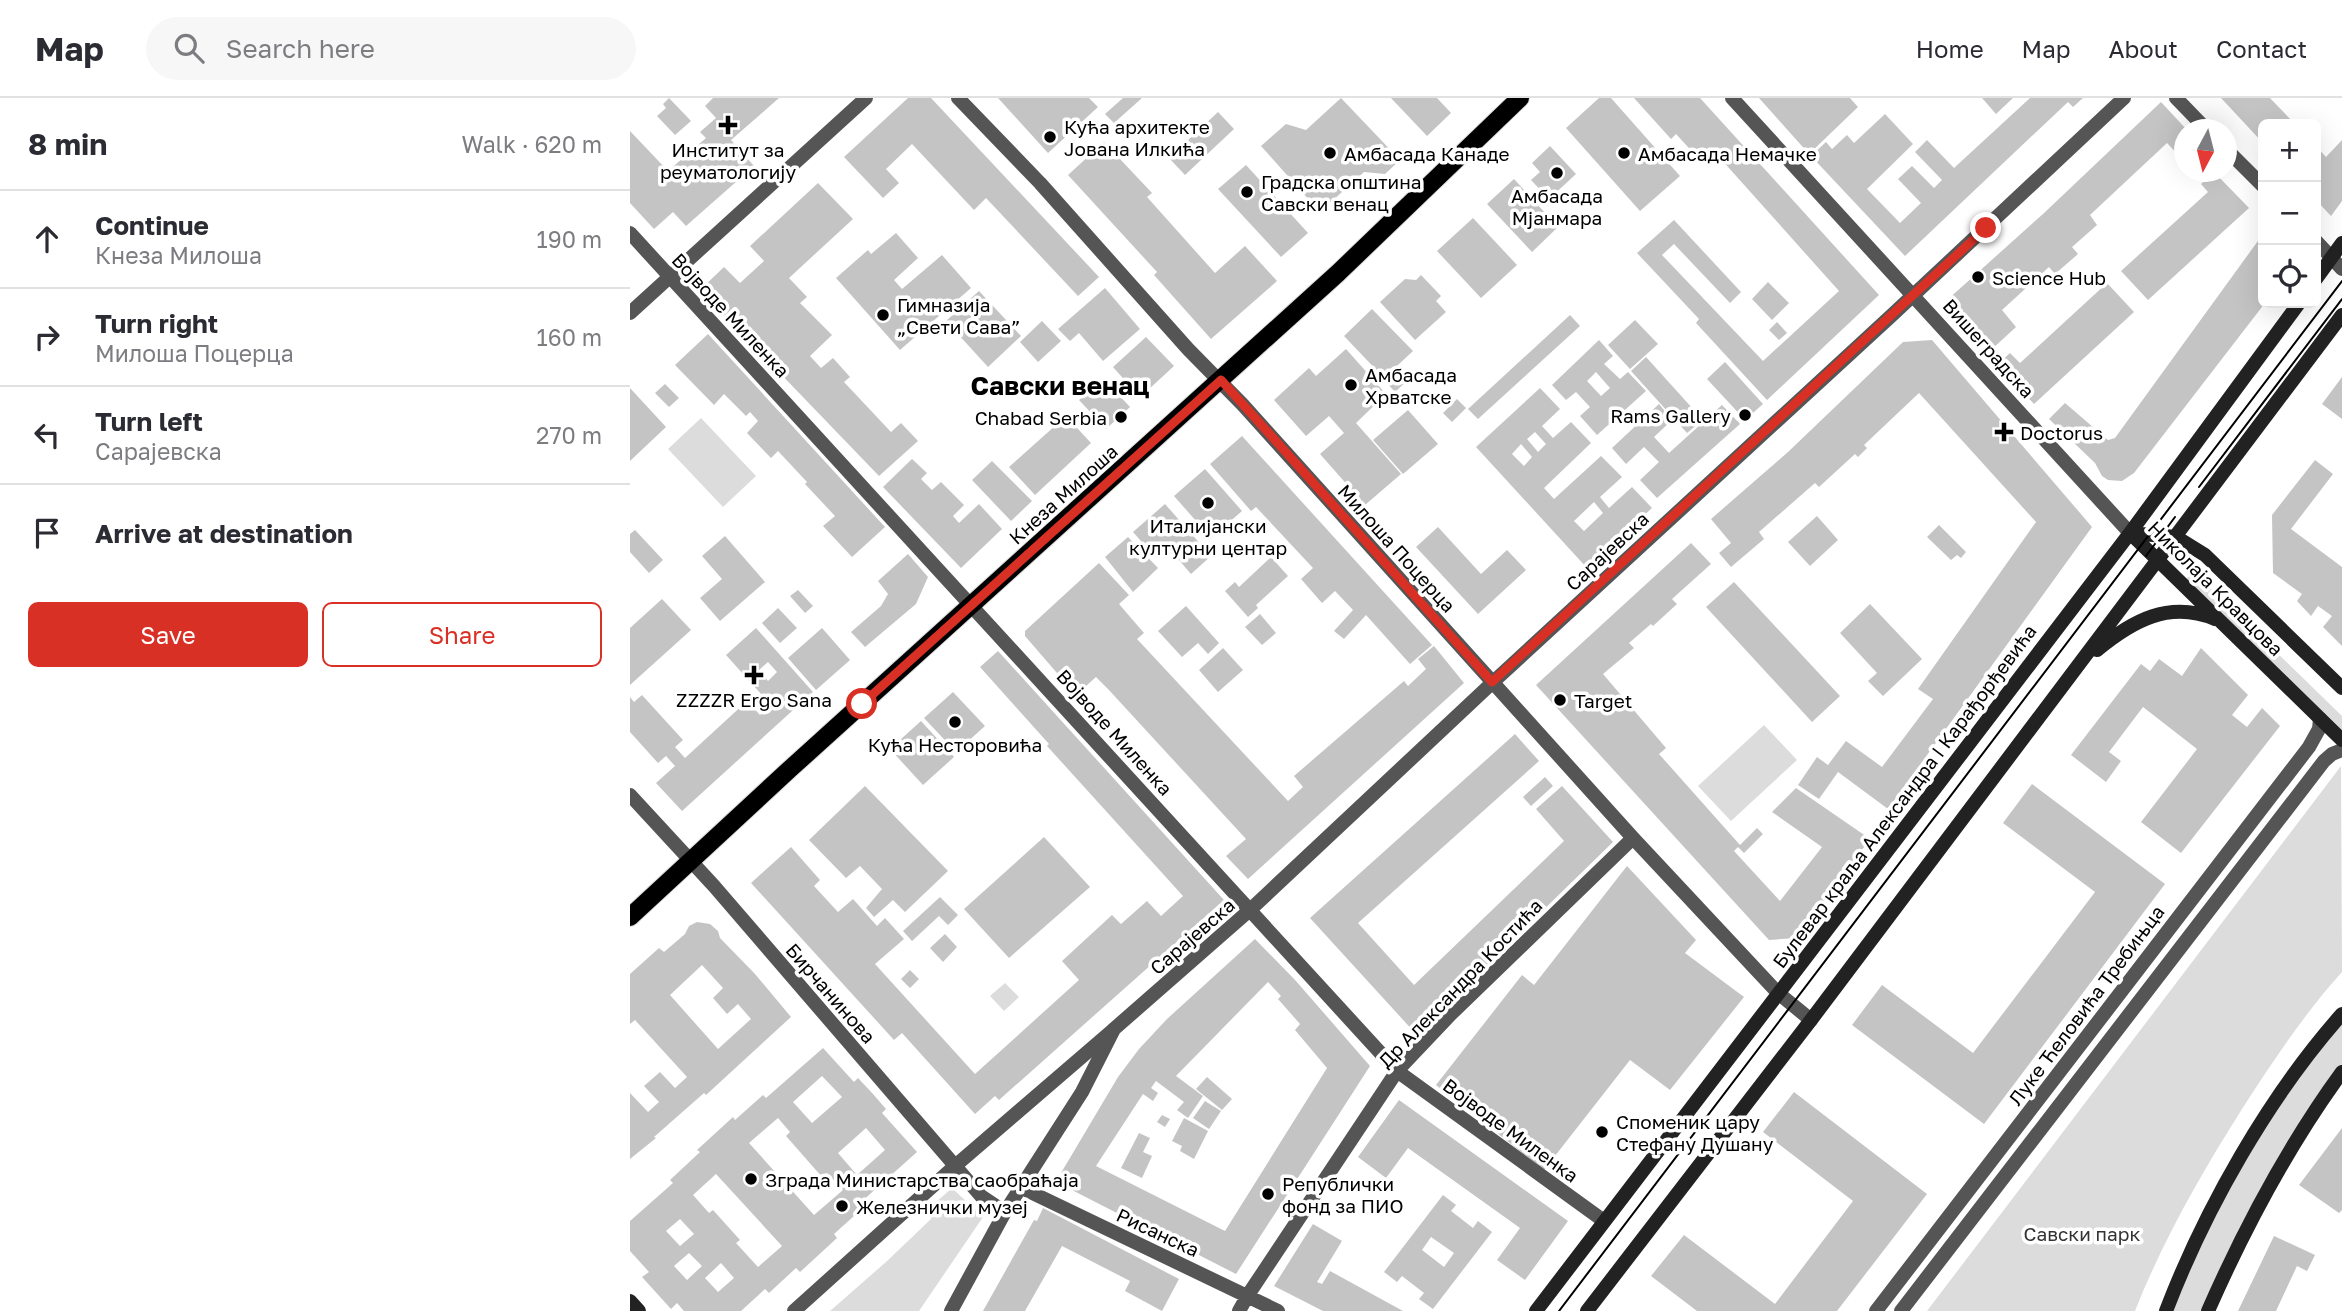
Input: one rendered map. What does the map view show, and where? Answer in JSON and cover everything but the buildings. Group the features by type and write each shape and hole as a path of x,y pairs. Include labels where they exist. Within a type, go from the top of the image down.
{"main road":[{"name":"Кнеза Милоша","path":"630,917 1352,260 1520,98"},
{"path":"2321,272 2342,243"},
{"name":"Булевар краља Александра I Карађорђевића","path":"1536,1311 2130,533 2295,308"},
{"path":"1587,1311 1811,1020 2342,315"},
{"name":"Николаја Кравцова","path":"2130,533 2176,537 2205,555 2336,677 2342,688"},
{"name":"Николаја Кравцова","path":"2130,533 2342,740"},
{"path":"2080,664 2122,631 2159,613 2205,615 2227,628"},
{"path":"2166,1311 2214,1206 2266,1113 2342,1014"},
{"path":"2208,1311 2266,1189 2342,1072"},
{"path":"630,1301 639,1311"}],"street":[{"path":"630,313 866,98"},
{"name":"Милоша Поцерца","path":"958,98 1040,183 1188,349 1221,380 1633,838 1778,993 1811,1020"},
{"name":"Вишеградска","path":"1732,98 2130,533"},
{"name":"Сарајевска","path":"794,1311 955,1166 1251,909 1492,682 1914,295 2124,98"},
{"path":"2176,98 2196,119"},
{"path":"2237,159 2259,182"},
{"name":"Војводе Миленка","path":"630,233 1397,1071 1604,1221"},
{"path":"2318,245 2342,269"},
{"name":"Луке Ћеловића Требињца","path":"1876,1311 2309,747 2319,729 2320,719"},
{"name":"Луке Ћеловића Требињца","path":"1902,1311 2324,761 2342,750"},
{"name":"Бирчанинова","path":"630,795 691,861 981,1196 1005,1212"},
{"name":"Др Александра Костића","path":"1239,1311 1397,1071 1451,1014 1633,838"},
{"name":"Сарајевска","path":"951,1311 1005,1212 1082,1092 1114,1029"},
{"name":"Рисанска","path":"1022,1188 1278,1311"}],"green space":[{"path":"701,418 756,476 723,507 668,449"},
{"path":"2194,572 2342,716 2342,731 2186,579"},
{"path":"1764,725 1797,760 1731,821 1698,786"},
{"name":"Савски парк","path":"2341,766 2342,972 2289,1038 2227,1133 2170,1233 2135,1311 1927,1311"},
{"path":"1005,983 1019,997 1004,1011 990,996"},
{"path":"2342,1014 2342,1072 2321,1101 2208,1311 2166,1311 2266,1113"},
{"path":"952,1188 983,1217 919,1311 830,1311 931,1219 927,1210"}],"tram line":[{"path":"1559,1311 2342,281"},
{"path":"2199,487 2342,299"},
{"path":"2146,556 2175,517"}],"place":[{"name":"Институт за реуматологију","path":"728,125"},
{"name":"Кућа архитекте Јована Илкића","path":"1050,137"},
{"name":"Амбасада Канаде","path":"1330,153"},
{"name":"Амбасада Немачке","path":"1624,153"},
{"name":"Амбасада Мјанмара","path":"1557,173"},
{"name":"Градска општина Савски венац","path":"1247,192"},
{"name":"Science Hub","path":"1978,277"},
{"name":"Гимназија „Свети Сава”","path":"883,315"},
{"name":"Амбасада Хрватске","path":"1351,385"},
{"name":"Rams Gallery","path":"1745,415"},
{"name":"Chabad Serbia","path":"1121,417"},
{"name":"Doctorus","path":"2004,432"},
{"name":"Италијански културни центар","path":"1208,503"},
{"name":"ZZZZR Ergo Sana","path":"754,675"},
{"name":"Target","path":"1560,700"},
{"name":"Кућа Несторовића","path":"955,722"},
{"name":"Споменик цару Стефану Душану","path":"1602,1132"},
{"name":"Зграда Министарства саобраћаја","path":"751,1179"},
{"name":"Републички фонд за ПИО","path":"1268,1194"},
{"name":"Железнички музеј","path":"842,1206"}],"district":[{"name":"Савски венац","path":"1060,385"}],"route":[{"path":"862,704 1221,380 1492,682 1986,228"}]}
